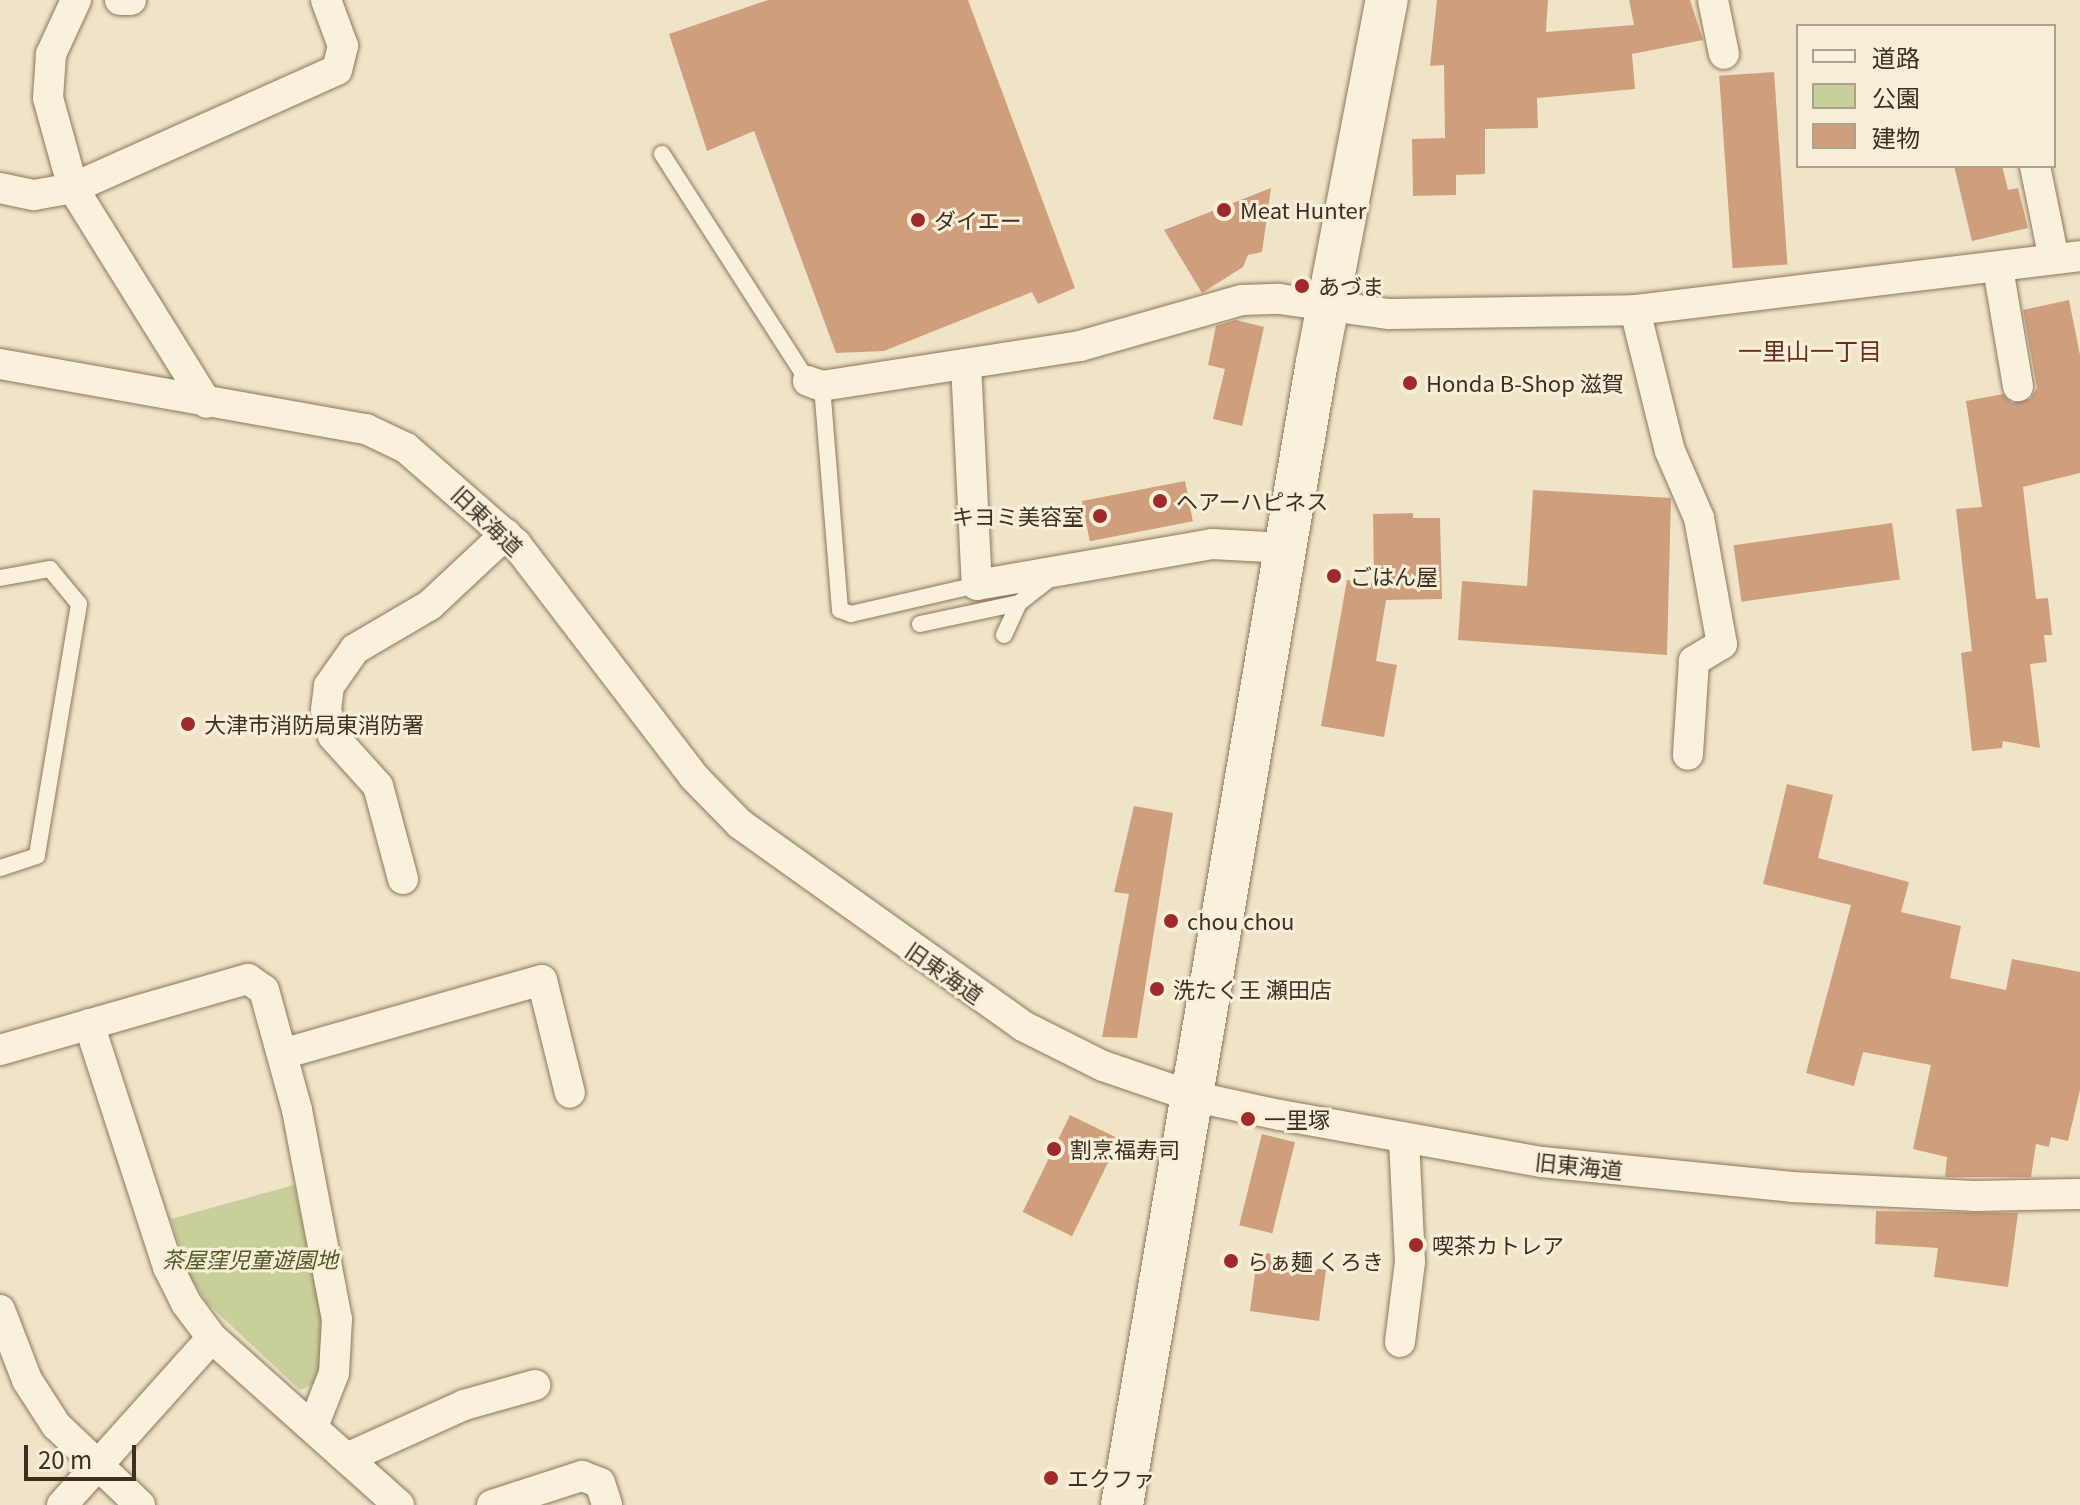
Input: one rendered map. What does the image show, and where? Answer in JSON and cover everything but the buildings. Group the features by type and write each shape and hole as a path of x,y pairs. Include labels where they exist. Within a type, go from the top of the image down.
{"street":[{"path":"76,0 51,54 48,98 73,188 207,403"},
{"path":"120,0 131,0"},
{"path":"0,188 34,195 73,188 337,70 343,46 326,0"},
{"path":"1122,1505 1327,306 1387,0"},
{"path":"1713,0 1724,54"},
{"path":"815,384 1080,346 1242,300 1389,314 1635,310 1998,268 2067,257 2036,168"},
{"path":"1998,268 2018,386"},
{"path":"1635,310 1670,451 1699,518 1722,644 1694,661 1688,755"},
{"name":"旧東海道","path":"0,364 366,429 406,448 506,534 570,610 694,777 740,824 1023,1026 1103,1066 1191,1096 1542,1162 1792,1187 1974,1196 2080,1194"},
{"path":"966,364 977,585 1212,544 1286,548"},
{"path":"403,879 378,786 333,736 326,710 329,686 355,649 430,605 506,534"},
{"path":"0,1050 248,979 264,990 282,1054 337,1319 334,1373 314,1424"},
{"path":"282,1054 542,980 570,1093"},
{"path":"89,1024 168,1267 212,1338 314,1424 399,1505"},
{"path":"1400,1342 1410,1262 1404,1138"},
{"path":"0,1310 27,1380 56,1425 140,1505"},
{"path":"62,1505 212,1338"},
{"path":"349,1457 464,1405 535,1385"},
{"path":"492,1505 582,1476 600,1483 607,1505"}],"lane":[{"path":"662,154 815,384 840,610 851,614 977,585"},
{"path":"0,578 50,569 79,604 37,856 0,868"},
{"path":"920,624 1019,603 1061,570"},
{"path":"1004,635 1019,603"}],"green space":[{"name":"茶屋窪児童遊園地","path":"294,1185 320,1303 323,1337 319,1382 300,1390 208,1304 188,1273 171,1219"}],"place":[{"name":"Meat Hunter","path":"1224,210"},
{"name":"ダイエー","path":"918,220"},
{"name":"あづま","path":"1302,286"},
{"name":"Honda B-Shop 滋賀","path":"1410,383"},
{"name":"ヘアーハピネス","path":"1160,501"},
{"name":"キヨミ美容室","path":"1100,516"},
{"name":"ごはん屋","path":"1334,576"},
{"name":"大津市消防局東消防署","path":"188,724"},
{"name":"chou chou","path":"1171,921"},
{"name":"洗たく王 瀬田店","path":"1157,989"},
{"name":"一里塚","path":"1248,1119"},
{"name":"割烹福寿司","path":"1054,1149"},
{"name":"喫茶カトレア","path":"1416,1245"},
{"name":"らぁ麺 くろき","path":"1231,1261"},
{"name":"エクファ","path":"1051,1478"}],"district":[{"name":"一里山一丁目","path":"1810,350"}]}
